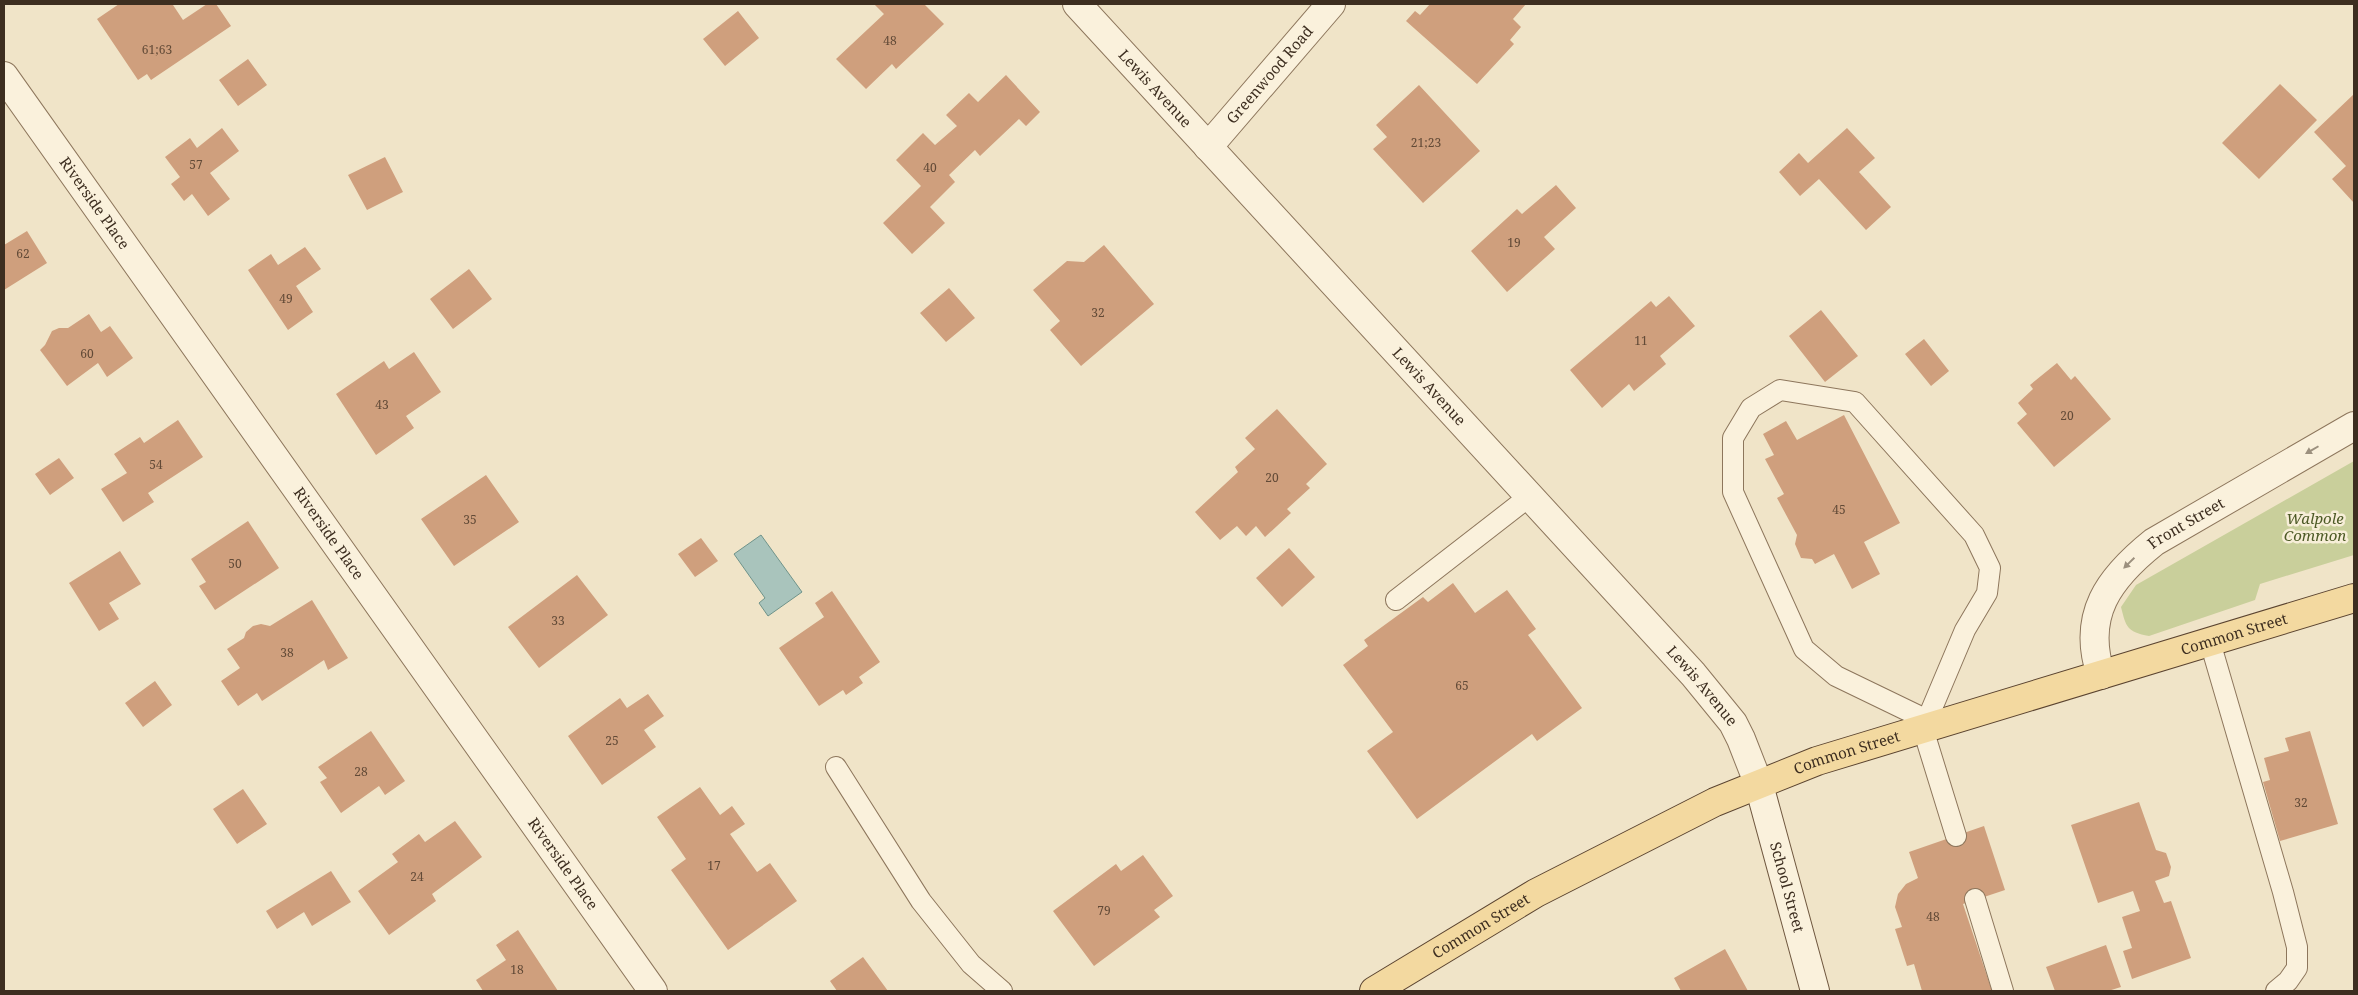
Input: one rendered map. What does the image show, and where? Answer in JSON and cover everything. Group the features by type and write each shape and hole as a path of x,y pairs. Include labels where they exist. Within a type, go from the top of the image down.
{"main road":[{"name":"Common Street","path":"1374,991 1536,894 1716,802 1817,762 1925,725 2102,675 2354,598"}],"street":[{"name":"Lewis Avenue","path":"1077,4 1693,674 1733,723 1759,785"},
{"name":"Greenwood Road","path":"1208,146 1331,4"},
{"name":"Riverside Place","path":"4,76 654,991"},
{"name":"Front Street","path":"2102,675 2094,654 2094,632 2099,607 2113,582 2128,563 2154,542 2354,426"},
{"name":"School Street","path":"1759,785 1815,991"}],"lane":[{"path":"1925,725 1836,676 1804,649 1733,492 1732,438 1751,408 1780,390 1855,402 1974,535 1990,568 1987,593 1965,630 1925,725 1956,836"},
{"path":"1396,600 1530,496"},
{"path":"2210,642 2283,892 2297,947 2297,968 2288,981 2276,991"},
{"path":"836,767 921,901 970,964 1002,991"},
{"path":"1975,899 2003,991"}],"green space":[{"name":"Walpole Common","path":"2354,461 2354,555 2260,584 2255,600 2149,636 2136,633 2126,624 2121,607 2136,585"}],"water":[{"path":"761,535 802,592 768,616 759,603 765,598 734,554"}],"building":[{"path":"119,4 175,4 173,5 183,20 207,4 216,4 231,26 151,80 147,74 138,80 97,19"},
{"path":"874,4 924,4 944,24 896,69 892,64 866,89 836,59 884,14"},
{"path":"1430,4 1526,4 1513,19 1521,27 1510,40 1514,44 1477,84 1406,21 1415,11 1420,15"},
{"path":"738,11 759,38 725,66 703,39"},
{"path":"248,59 267,85 238,106 219,80"},
{"path":"1006,75 1040,112 1026,126 1019,119 980,156 975,150 949,175 955,182 930,207 945,223 912,254 883,223 921,186 896,160 923,133 935,145 957,126 946,115 969,93 978,102"},
{"path":"2280,84 2317,120 2259,179 2222,143"},
{"path":"1419,85 1480,151 1423,203 1373,149 1387,137 1376,125"},
{"path":"2354,94 2354,203 2332,179 2346,166 2314,132"},
{"path":"222,128 239,151 210,173 230,199 208,216 192,194 184,201 171,184 180,177 165,157 190,138 197,148"},
{"path":"1847,128 1875,158 1859,172 1891,207 1866,230 1819,179 1800,196 1779,172 1799,153 1808,163"},
{"path":"385,157 403,192 367,210 348,175"},
{"path":"1556,185 1576,208 1544,237 1555,249 1507,292 1471,251 1517,209 1522,214"},
{"path":"27,231 47,263 4,290 4,245"},
{"path":"1104,245 1154,304 1081,366 1050,330 1060,321 1033,290 1067,261 1084,262"},
{"path":"305,247 321,269 296,286 313,312 288,330 248,270 271,254 278,265"},
{"path":"469,269 492,299 453,329 430,299"},
{"path":"949,288 975,318 946,342 920,313"},
{"path":"1669,296 1695,326 1660,356 1666,364 1634,391 1629,384 1602,408 1570,370 1651,301 1656,307"},
{"path":"1821,310 1858,356 1825,382 1789,336"},
{"path":"89,314 101,332 110,326 133,358 107,377 98,363 67,386 40,350 45,345 52,331 59,328 68,328"},
{"path":"1924,339 1949,371 1931,386 1905,354"},
{"path":"414,352 441,392 406,416 414,428 376,455 336,394 384,361 389,369"},
{"path":"2057,363 2071,380 2075,376 2111,419 2054,467 2017,423 2027,414 2018,403 2033,389 2030,385"},
{"path":"1277,409 1327,464 1306,484 1310,488 1287,509 1291,513 1265,537 1256,526 1246,536 1237,526 1220,540 1195,512 1238,472 1235,467 1255,449 1245,438"},
{"path":"1844,415 1900,523 1864,542 1880,574 1852,589 1834,554 1815,564 1812,559 1801,558 1795,544 1797,535 1777,498 1784,494 1765,459 1774,455 1763,434 1786,421 1797,440"},
{"path":"178,420 203,457 148,493 154,502 123,522 101,489 127,473 114,454 140,437 144,443"},
{"path":"59,458 74,478 50,495 35,474"},
{"path":"486,475 519,522 454,566 421,519"},
{"path":"248,521 279,568 215,610 199,586 206,582 191,559"},
{"path":"701,538 718,561 695,577 678,554"},
{"path":"1289,548 1315,577 1282,607 1256,578"},
{"path":"120,551 141,584 109,603 119,619 99,631 69,583"},
{"path":"577,575 608,615 539,668 508,627"},
{"path":"1453,583 1475,613 1507,590 1536,629 1528,635 1582,708 1537,741 1532,734 1417,819 1367,751 1393,732 1343,665 1368,646 1364,640 1423,597 1428,602"},
{"path":"832,591 880,662 859,677 863,683 846,695 843,690 819,706 779,648 824,617 815,603"},
{"path":"312,600 348,658 328,670 324,660 262,701 257,693 238,706 221,681 240,668 227,649 244,638 246,632 253,626 261,624 270,626"},
{"path":"155,681 172,705 143,727 125,703"},
{"path":"648,694 664,716 644,730 656,747 602,785 568,736 620,698 627,708"},
{"path":"371,731 405,781 385,795 379,786 341,813 320,782 327,778 318,767"},
{"path":"2310,731 2338,824 2280,841 2263,782 2270,780 2264,758 2289,751 2285,738"},
{"path":"700,787 720,815 732,806 745,824 730,834 757,872 770,863 797,901 728,950 671,870 686,859 657,817"},
{"path":"243,789 267,824 237,844 213,809"},
{"path":"2139,802 2156,850 2166,853 2171,867 2169,876 2155,881 2164,903 2171,901 2191,958 2132,979 2123,951 2132,948 2122,917 2140,911 2133,891 2098,903 2071,825"},
{"path":"455,821 482,857 432,894 436,901 389,935 358,891 398,862 392,854 419,834 425,842"},
{"path":"1984,826 2005,890 1963,904 1992,991 1922,991 1914,964 1907,966 1895,929 1902,927 1895,907 1898,894 1906,884 1918,878 1909,852"},
{"path":"1143,855 1173,896 1154,910 1160,917 1094,966 1053,911 1116,864 1121,871"},
{"path":"331,871 351,902 312,926 304,912 277,929 266,911"},
{"path":"518,930 558,991 483,991 476,980 506,960 496,945"},
{"path":"2106,945 2121,987 2108,991 2055,991 2046,967"},
{"path":"1725,949 1748,991 1681,991 1674,978"},
{"path":"863,957 888,991 837,991 830,981"}]}
